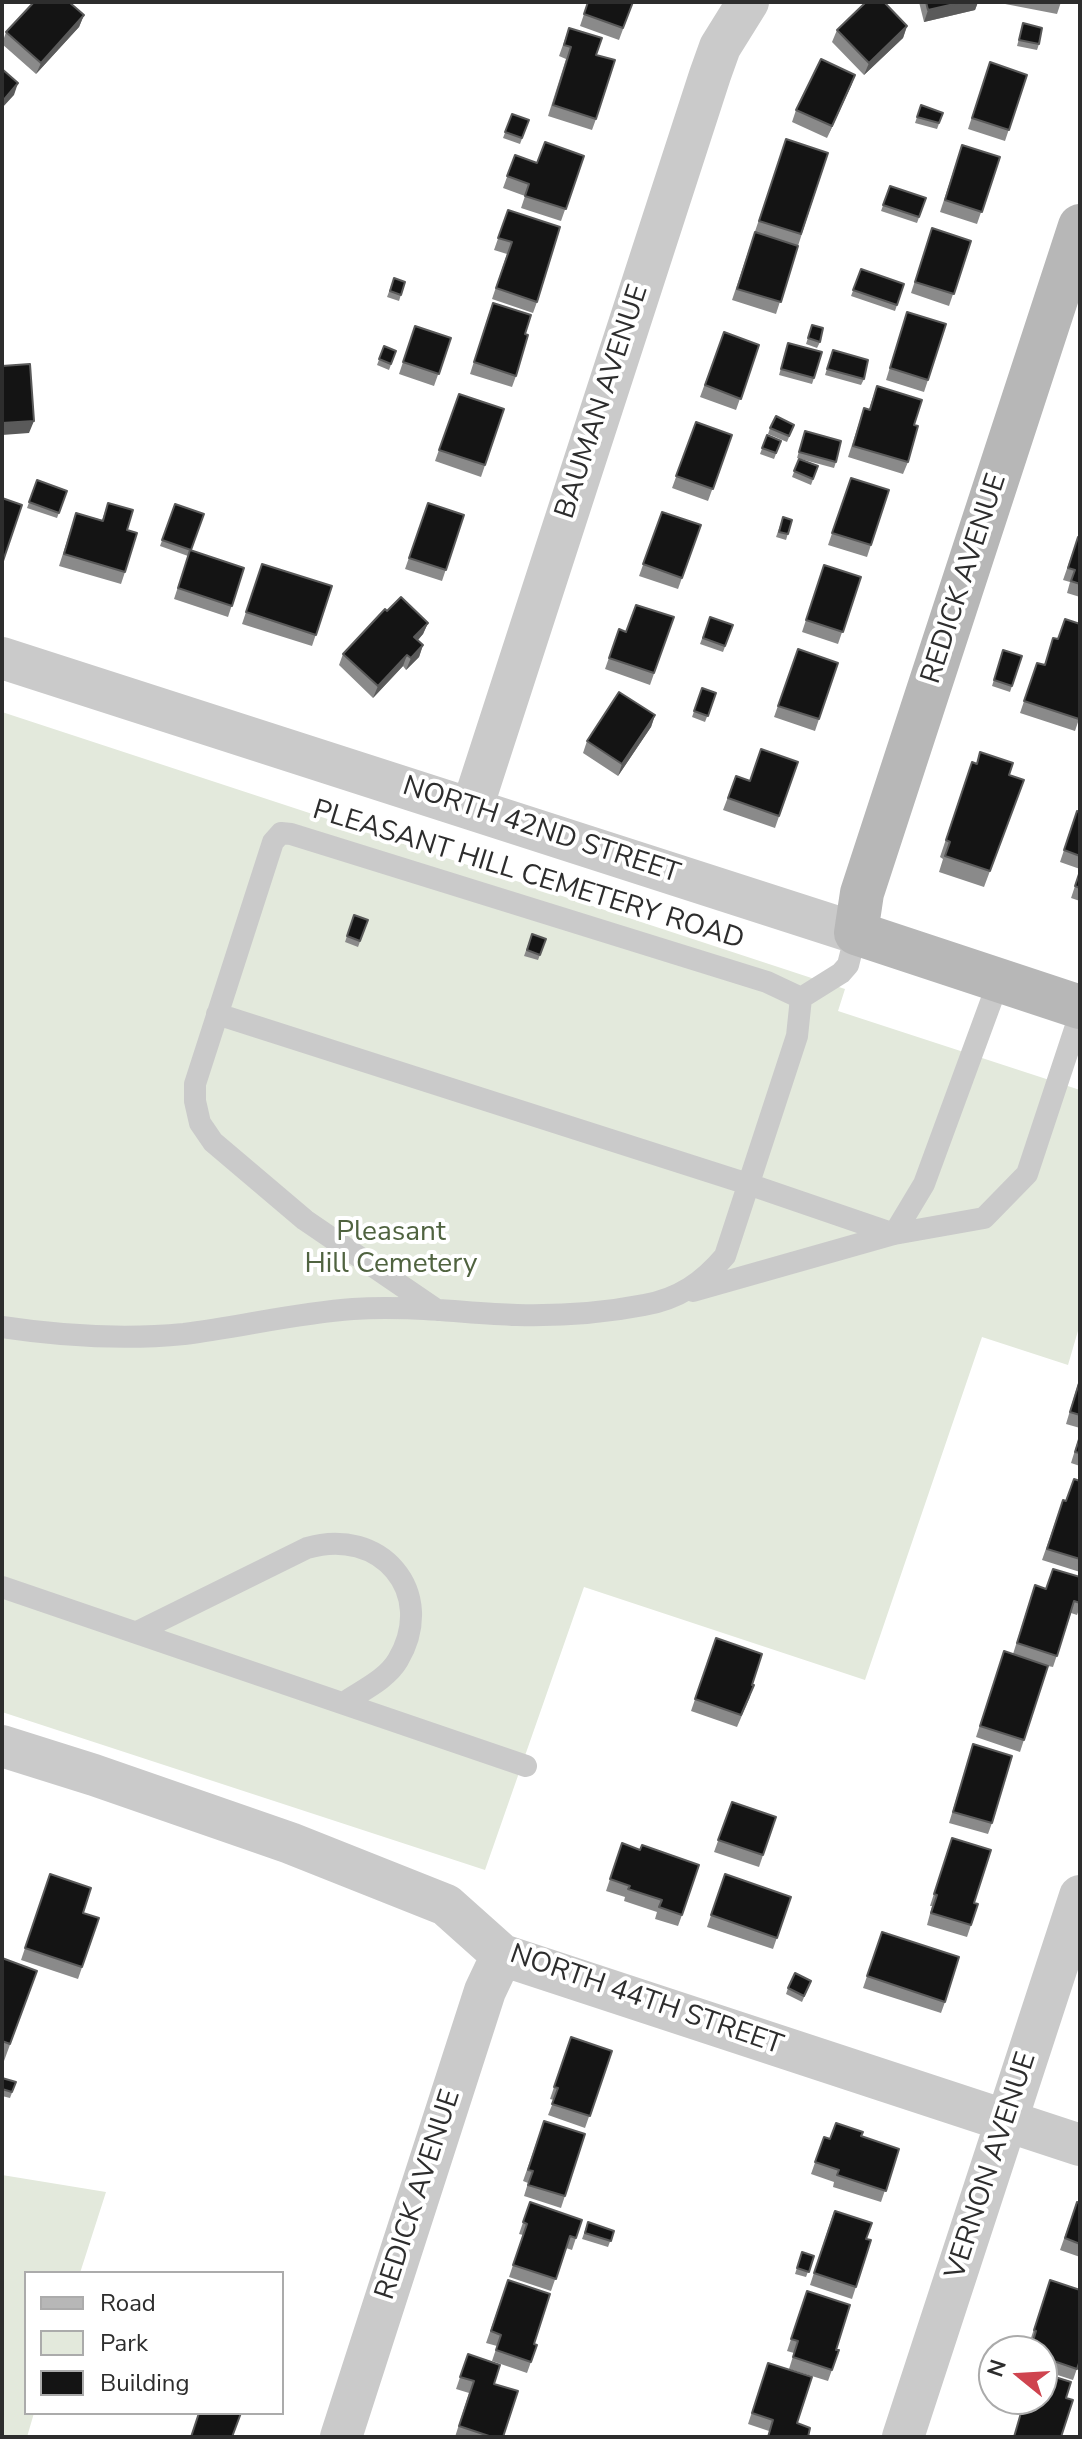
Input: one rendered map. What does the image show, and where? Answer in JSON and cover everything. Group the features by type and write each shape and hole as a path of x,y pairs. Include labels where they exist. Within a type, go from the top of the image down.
{"street":[{"name":"BAUMAN AVENUE","path":"472,808 710,75 720,47 748,2"},
{"name":"REDICK AVENUE","path":"856,933 862,893 1080,226"},
{"name":"NORTH 42ND STREET","path":"2,658 1080,1007"},
{"name":"NORTH 44TH STREET","path":"2,1746 94,1775 382,1878 446,1905 502,1955 1080,2145"},
{"name":"VERNON AVENUE","path":"903,2437 1080,1896"},
{"name":"REDICK AVENUE","path":"341,2437 485,1991 502,1955"}],"lane":[{"name":"PLEASANT HILL CEMETERY ROAD","path":"437,1310 305,1220 213,1142 200,1123 195,1084 273,842 281,833 767,982 801,998"},
{"path":"680,1295 707,1277 725,1256 797,1036 801,998 841,973 848,965 856,933"},
{"path":"894,1234 924,1184 999,980"},
{"path":"217,1014 748,1184 894,1234"},
{"path":"2,1327 49,1334 128,1338 183,1334 353,1309 575,1314 646,1305 894,1234 984,1218 1027,1174 1080,1014"},
{"path":"137,1632 307,1548 323,1543 346,1542 368,1548 398,1574 409,1595 413,1621 398,1662 389,1673 345,1702"},
{"path":"2,1587 526,1766"}],"green space":[{"name":"Pleasant Hill Cemetery","path":"2,712 845,989 838,1011 1080,1090 1080,1324 1068,1365 982,1337 865,1680 584,1587 485,1870 2,1712"},
{"path":"2,2175 106,2192 81,2271 24,2271 24,2415 33,2415 27,2437 2,2437"}],"building":[{"path":"34,2 69,2 84,15 41,63 6,32"},
{"path":"588,2 633,2 623,28 584,14"},
{"path":"866,2 884,2 907,26 869,63 837,30"},
{"path":"926,2 963,2 928,10"},
{"path":"1023,23 1042,28 1039,44 1019,40"},
{"path":"569,28 602,38 596,55 615,60 596,119 553,105 571,47 564,45"},
{"path":"821,59 855,75 832,126 796,110"},
{"path":"990,62 1027,75 1009,130 972,118"},
{"path":"2,69 18,83 2,102"},
{"path":"921,105 943,113 939,123 917,117"},
{"path":"512,114 529,120 522,138 505,132"},
{"path":"786,139 828,153 801,234 759,221"},
{"path":"545,142 584,156 566,209 525,196 529,184 507,176 515,155 537,163"},
{"path":"962,145 1000,157 982,212 945,200"},
{"path":"890,186 926,198 919,217 883,205"},
{"path":"508,210 560,227 537,302 496,288 512,242 498,238"},
{"path":"932,228 971,241 954,294 915,282"},
{"path":"755,232 798,246 781,302 737,289"},
{"path":"861,269 904,284 897,305 853,290"},
{"path":"394,278 405,282 401,295 390,291"},
{"path":"493,303 531,315 516,376 474,362"},
{"path":"907,312 946,324 928,380 890,368"},
{"path":"812,325 823,328 820,342 808,338"},
{"path":"415,326 451,338 439,374 403,362"},
{"path":"724,332 759,345 741,399 705,385"},
{"path":"788,343 822,352 814,378 781,369"},
{"path":"384,346 396,351 391,364 379,359"},
{"path":"833,350 868,360 864,379 827,369"},
{"path":"30,364 34,421 2,423 2,366"},
{"path":"877,386 922,400 908,462 853,446 864,408 870,410"},
{"path":"459,394 504,409 485,465 439,450"},
{"path":"776,416 794,425 789,436 770,428"},
{"path":"696,422 732,435 713,489 676,476"},
{"path":"805,431 841,441 836,462 799,452"},
{"path":"767,435 781,441 776,453 762,448"},
{"path":"799,459 818,466 813,479 794,471"},
{"path":"851,478 889,490 871,545 832,533"},
{"path":"37,480 67,491 59,513 29,502"},
{"path":"2,498 22,505 2,564"},
{"path":"108,503 133,510 127,530 137,533 125,572 64,554 76,513 103,521"},
{"path":"428,503 464,515 446,570 409,558"},
{"path":"175,504 204,514 191,550 162,540"},
{"path":"662,512 701,525 682,578 643,564"},
{"path":"783,517 792,520 788,534 779,532"},
{"path":"1078,537 1080,584 1071,581 1075,570 1068,568"},
{"path":"190,550 244,568 232,606 178,588"},
{"path":"262,564 332,586 316,635 246,612"},
{"path":"824,565 861,577 843,632 806,620"},
{"path":"401,597 428,623 414,637 423,645 411,658 407,655 378,686 343,654 385,609 387,611"},
{"path":"636,605 674,617 654,673 609,658 619,629 626,632"},
{"path":"710,617 733,625 725,646 703,638"},
{"path":"1065,619 1080,624 1079,719 1024,701 1037,663 1045,665 1053,638 1058,639"},
{"path":"798,649 838,663 819,719 778,706"},
{"path":"1003,650 1022,656 1012,686 994,680"},
{"path":"702,688 716,693 708,716 694,711"},
{"path":"619,692 655,715 622,764 587,741"},
{"path":"761,749 798,762 779,816 728,798 736,776 750,781"},
{"path":"980,752 1013,763 1009,775 1024,780 990,871 945,856 950,842 946,840 972,762 977,764"},
{"path":"1077,811 1080,812 1080,856 1064,850"},
{"path":"1080,871 1080,888 1075,886"},
{"path":"354,915 368,920 360,941 347,936"},
{"path":"532,934 546,939 540,955 527,950"},
{"path":"1080,1380 1080,1415 1070,1412"},
{"path":"1080,1436 1080,1453 1075,1452"},
{"path":"1074,1479 1080,1481 1080,1559 1047,1549 1063,1500 1066,1501"},
{"path":"1053,1569 1080,1577 1080,1603 1074,1601 1057,1656 1017,1643 1035,1585 1046,1589"},
{"path":"716,1638 762,1654 754,1685 741,1715 695,1699"},
{"path":"1004,1651 1048,1666 1024,1740 980,1726"},
{"path":"973,1744 1012,1756 992,1823 953,1812"},
{"path":"732,1802 776,1817 763,1855 718,1840"},
{"path":"952,1838 991,1850 974,1903 978,1904 971,1925 931,1913"},
{"path":"622,1843 640,1850 642,1845 699,1865 682,1915 659,1907 662,1900 628,1889 630,1886 610,1879"},
{"path":"50,1874 91,1888 83,1913 99,1918 82,1967 25,1948"},
{"path":"725,1874 791,1897 777,1938 711,1915"},
{"path":"882,1932 959,1957 945,2002 867,1976"},
{"path":"2,1958 37,1971 10,2044 2,2041"},
{"path":"795,1973 811,1981 804,1996 788,1988"},
{"path":"571,2037 612,2051 590,2116 552,2104 558,2088 554,2087"},
{"path":"2,2078 16,2082 12,2092 2,2089"},
{"path":"544,2121 585,2134 565,2196 528,2185 533,2171 528,2170"},
{"path":"836,2123 863,2132 861,2136 899,2149 886,2191 837,2175 839,2170 815,2162 824,2137 830,2139"},
{"path":"530,2202 582,2220 576,2238 570,2236 556,2279 513,2265 527,2224 523,2222"},
{"path":"1077,2202 1080,2203 1080,2244 1065,2238"},
{"path":"835,2211 872,2223 866,2239 871,2240 856,2287 814,2273"},
{"path":"588,2222 614,2231 611,2241 585,2233"},
{"path":"802,2252 814,2256 809,2272 797,2268"},
{"path":"508,2280 550,2294 531,2362 496,2350 501,2335 491,2331"},
{"path":"1050,2280 1080,2290 1080,2360 1077,2369 1058,2362 1058,2335 1035,2335"},
{"path":"807,2291 850,2305 832,2370 793,2357 798,2341 791,2339"},
{"path":"468,2354 500,2365 494,2384 518,2391 503,2437 492,2437 459,2426 474,2381 460,2377"},
{"path":"768,2363 812,2377 797,2423 810,2428 808,2437 768,2437 773,2420 752,2413"},
{"path":"1058,2378 1071,2382 1066,2398 1073,2400 1061,2437 1014,2437 1020,2415 1058,2415"},
{"path":"198,2415 240,2415 232,2437 191,2437"}]}
